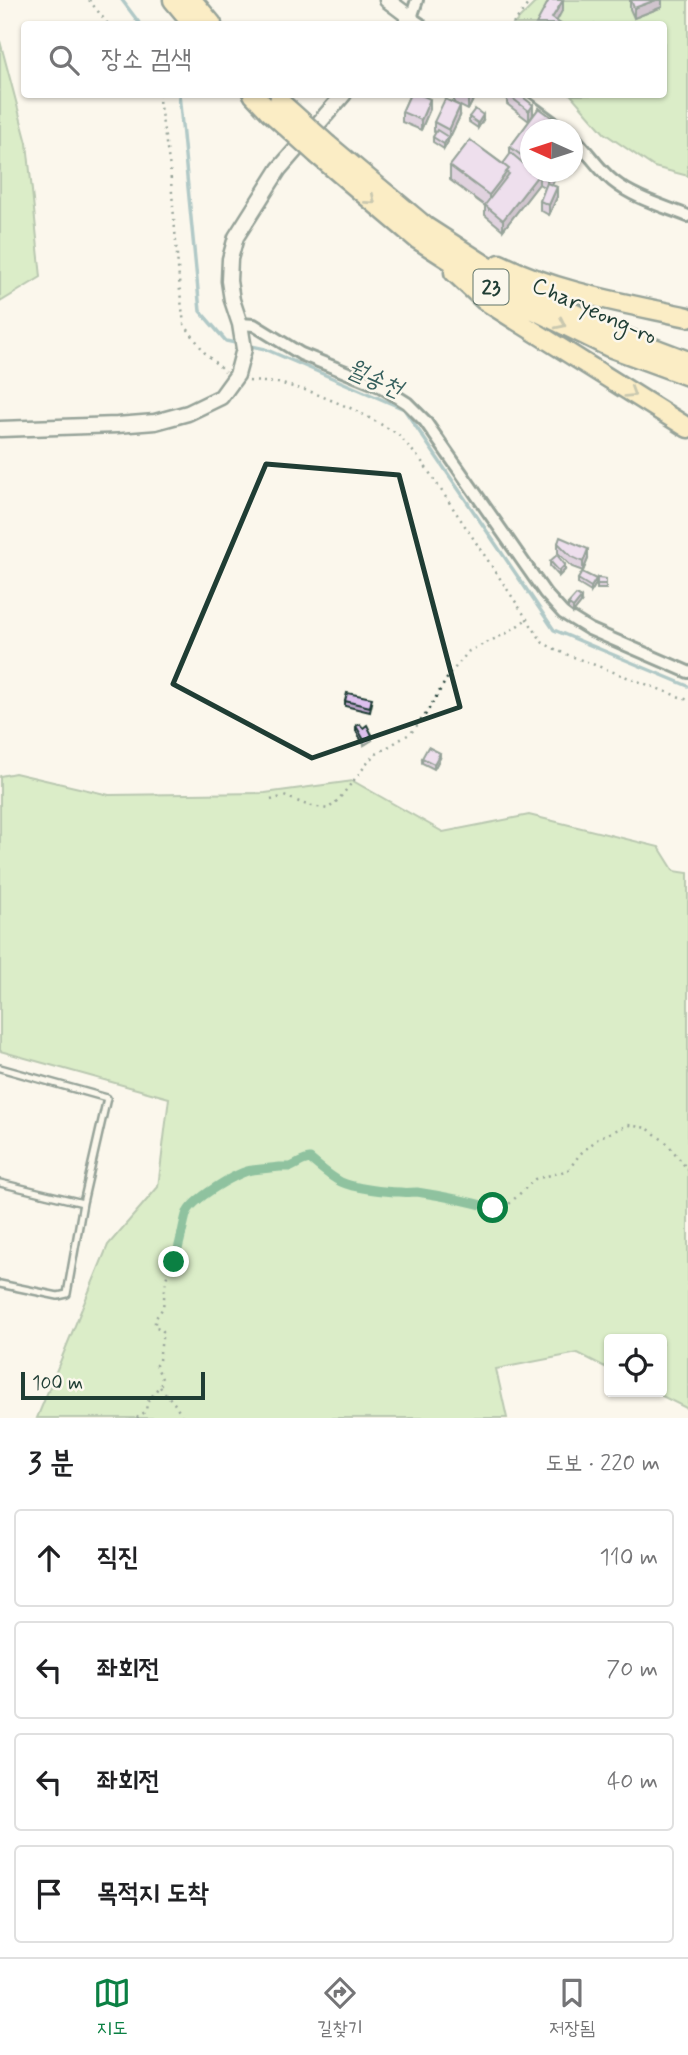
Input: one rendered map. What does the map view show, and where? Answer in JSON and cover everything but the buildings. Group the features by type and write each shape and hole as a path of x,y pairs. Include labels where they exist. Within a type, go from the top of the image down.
{"highway":[{"path":"173,0 190,21"},
{"path":"192,0 210,21"},
{"name":"Charyeong-ro","path":"274,102 324,150 422,233 509,298 609,347 688,376"},
{"path":"422,233 570,292 688,317"},
{"path":"422,233 484,300 688,428"},
{"name":"Charyeong-ro","path":"422,233 516,285 614,333 688,361"}],"street":[{"path":"387,0 411,21"},
{"path":"412,21 417,0"},
{"path":"0,429 155,422 188,413 221,397 235,377 244,349 229,281 230,259 236,237 279,169 341,98"},
{"path":"519,98 548,119"},
{"path":"583,146 625,191 688,216"},
{"path":"241,330 254,326 301,354 380,386 407,403 425,421 545,593 562,613 589,629 688,672"}],"lane":[{"path":"0,1068 107,1098 83,1203 67,1294 58,1296 0,1284"},
{"path":"0,1183 83,1203"}],"path":[{"path":"89,0 106,21"},
{"path":"515,21 531,0"},
{"path":"159,98 170,168 184,324 205,353 235,377 309,391 355,410 398,434 423,463 543,643 688,700"},
{"path":"271,800 284,796 328,810 373,756 411,733 426,714 449,675 469,651 507,633 527,619"},
{"path":"137,1418 146,1411 146,1403 163,1381 156,1365 163,1331 155,1327 155,1319 163,1308 166,1279 177,1254 186,1214 197,1199 250,1170 290,1167 310,1159 327,1170 333,1178 351,1186 414,1192 493,1208 502,1207 514,1201 535,1179 569,1169 580,1154 600,1137 628,1125 647,1128 667,1143 688,1170"},
{"path":"159,1387 183,1418"}],"highlighted area":[{"path":"266,464 399,475 460,707 312,758 173,684"}],"green space":[{"path":"538,0 688,0 688,176 654,167 604,133 574,98 667,98 667,21 517,21"},
{"path":"0,41 27,143 41,277 0,302"},
{"path":"15,773 109,795 265,793 353,781 443,832 529,815 659,847 674,871 688,873 688,1409 664,1397 667,1397 667,1334 604,1334 604,1366 578,1353 496,1369 507,1418 37,1418 108,1245 158,1187 169,1098 0,1051 0,776"}],"waterway":[{"name":"월송천","path":"122,0 138,21"},
{"name":"월송천","path":"179,98 200,311 226,341 240,344"},
{"name":"월송천","path":"247,345 265,349 404,409 554,630 688,686"}],"route":[{"path":"174,1262 186,1214 197,1199 250,1170 290,1167 306,1159 327,1170 333,1178 351,1186 414,1192 493,1208"}]}
